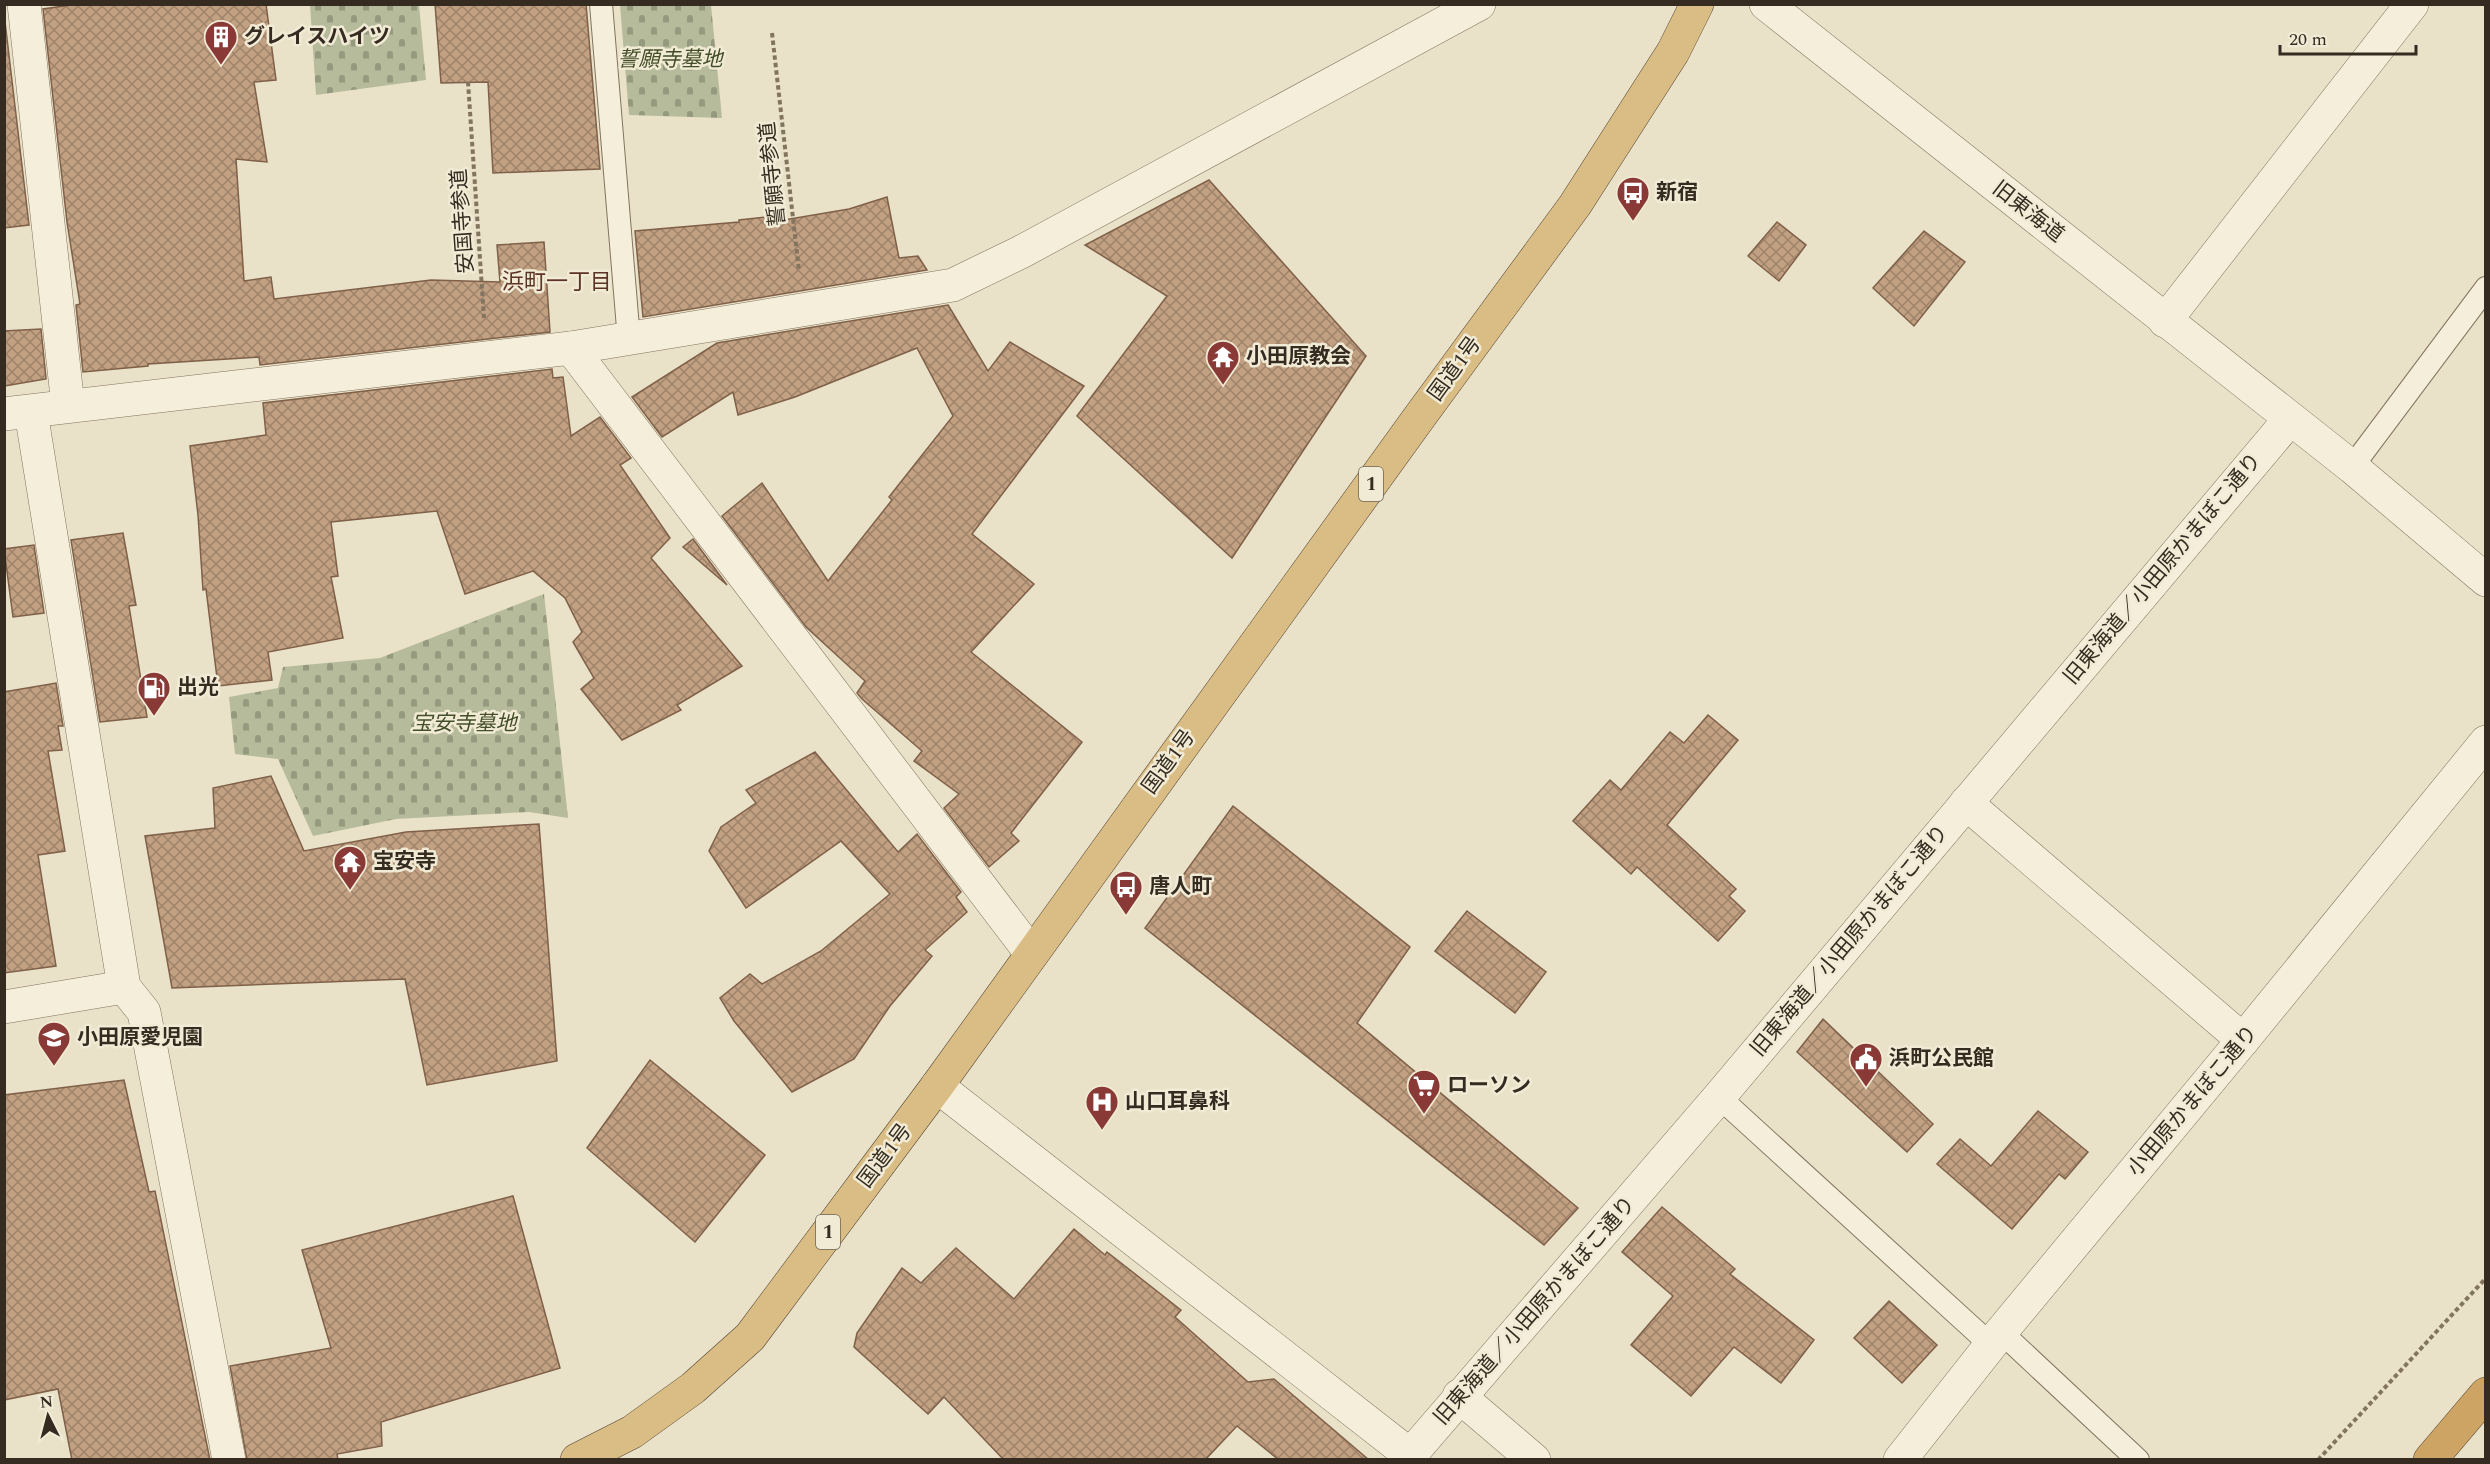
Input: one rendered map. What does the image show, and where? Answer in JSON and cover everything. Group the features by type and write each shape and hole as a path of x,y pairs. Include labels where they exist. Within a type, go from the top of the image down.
{"highway":[{"name":"国道1号","path":"577,1460 632,1432 693,1388 750,1337 937,1086 1575,205 1673,52 1697,4"},
{"path":"2430,1460 2486,1394"}],"street":[{"path":"24,4 68,406"},
{"path":"229,1460 144,1012 124,987 17,413 571,348 953,285 1022,252 1479,4"},
{"name":"旧東海道","path":"1766,4 2352,467 2486,580"},
{"path":"2165,321 2412,4"},
{"path":"571,348 1031,954"},
{"name":"旧東海道／小田原かまぼこ通り","path":"1408,1457 1719,1097 2290,419"},
{"name":"小田原かまぼこ通り","path":"1900,1460 1996,1339 2486,742"},
{"path":"1966,803 2243,1040"},
{"path":"4,1007 124,987"},
{"path":"937,1086 1408,1457"},
{"path":"1459,1396 1534,1460"}],"lane":[{"path":"601,4 629,340"},
{"path":"2352,467 2486,288"},
{"path":"1719,1097 2138,1460"}],"path":[{"name":"誓願寺参道","path":"772,33 803,310"},
{"name":"安国寺参道","path":"468,82 487,357"},
{"path":"2318,1460 2486,1278"}],"green space":[{"path":"310,5 419,5 426,80 316,95"},
{"name":"誓願寺墓地","path":"620,5 711,5 722,118 629,115"},
{"name":"宝安寺墓地","path":"544,594 568,818 529,812 396,819 313,836 278,759 235,754 229,697 278,688 283,667 380,658"}],"building":[{"path":"78,4 266,4 276,80 254,82 267,162 236,159 244,281 271,277 274,299 431,280 500,282 497,245 544,242 550,332 260,365 259,357 148,364 148,366 83,372 76,305 80,304 67,222 43,9"},
{"path":"435,4 586,4 600,169 493,173 488,82 441,83"},
{"path":"4,13 29,225 4,228"},
{"name":"小田原教会","path":"1209,180 1366,356 1232,558 1077,416 1167,296 1085,245"},
{"path":"887,197 899,258 918,256 927,270 643,317 635,231 739,222 739,220 777,216 778,221 849,209"},
{"path":"1777,222 1806,245 1779,281 1748,256"},
{"path":"1924,231 1965,262 1914,326 1873,288"},
{"path":"948,305 988,371 1010,342 1084,386 972,534 1034,584 971,652 1082,742 1011,833 1019,841 989,867 944,808 959,794 914,761 922,751 862,699 857,693 865,681 806,627 722,516 762,483 828,581 892,500 889,497 953,416 917,348 795,397 738,415 733,392 662,437 632,397 717,343"},
{"path":"41,329 46,379 4,386 4,331"},
{"path":"552,369 553,378 563,377 571,436 600,417 631,458 620,465 670,538 651,558 742,666 677,705 681,710 622,740 581,689 594,678 573,642 582,632 565,598 533,571 465,594 437,511 331,522 338,576 331,577 343,638 268,652 272,680 218,686 206,589 203,590 190,446 266,435 263,403"},
{"path":"123,533 136,605 129,606 147,717 100,722 71,540"},
{"path":"693,539 727,585 683,547"},
{"path":"34,545 44,613 13,617 4,549"},
{"path":"56,683 63,726 58,726 62,750 48,751 65,851 38,855 56,966 4,973 4,692"},
{"path":"1708,715 1738,740 1667,825 1736,889 1729,896 1745,911 1718,941 1637,867 1631,874 1573,821 1610,780 1621,790 1670,732 1684,743"},
{"path":"815,752 898,852 917,834 961,892 956,897 967,912 925,950 932,956 890,1006 854,1059 792,1092 734,1021 720,998 750,974 762,984 821,951 890,894 841,841 746,908 709,851 721,827 756,803 746,790"},
{"name":"宝安寺","path":"271,776 304,851 406,832 539,824 557,1061 427,1085 405,979 172,988 145,836 215,828 213,788"},
{"name":"ローソン","path":"1233,806 1410,947 1357,1023 1578,1208 1544,1245 1145,928"},
{"path":"1467,911 1546,972 1515,1013 1435,951"},
{"name":"浜町公民館","path":"1823,1019 1933,1124 1907,1152 1797,1052"},
{"path":"650,1060 765,1155 695,1242 587,1148"},
{"path":"124,1080 149,1192 155,1191 210,1460 72,1460 58,1389 4,1400 4,1095"},
{"path":"2038,1111 2088,1152 2065,1179 2059,1174 2012,1229 1937,1164 1960,1139 1991,1166"},
{"path":"513,1196 560,1368 381,1422 382,1446 337,1454 338,1460 247,1460 230,1366 331,1348 302,1250"},
{"path":"1662,1207 1735,1269 1730,1274 1814,1340 1781,1383 1734,1347 1691,1396 1631,1345 1673,1296 1622,1252"},
{"path":"1074,1229 1105,1255 1107,1252 1181,1310 1175,1317 1248,1382 1274,1379 1369,1460 1279,1460 1237,1426 1205,1460 1004,1460 944,1397 928,1414 854,1347 857,1333 902,1268 921,1283 956,1248 1014,1299"},
{"path":"1889,1301 1937,1345 1902,1383 1854,1338"}],"place":[{"name":"グレイスハイツ","path":"221,66"},
{"name":"新宿","path":"1633,222"},
{"name":"小田原教会","path":"1223,386"},
{"name":"出光","path":"154,717"},
{"name":"宝安寺","path":"350,891"},
{"name":"唐人町","path":"1126,916"},
{"name":"小田原愛児園","path":"54,1067"},
{"name":"浜町公民館","path":"1866,1088"},
{"name":"ローソン","path":"1424,1115"},
{"name":"山口耳鼻科","path":"1102,1131"}],"district":[{"name":"浜町一丁目","path":"557,282"}]}
